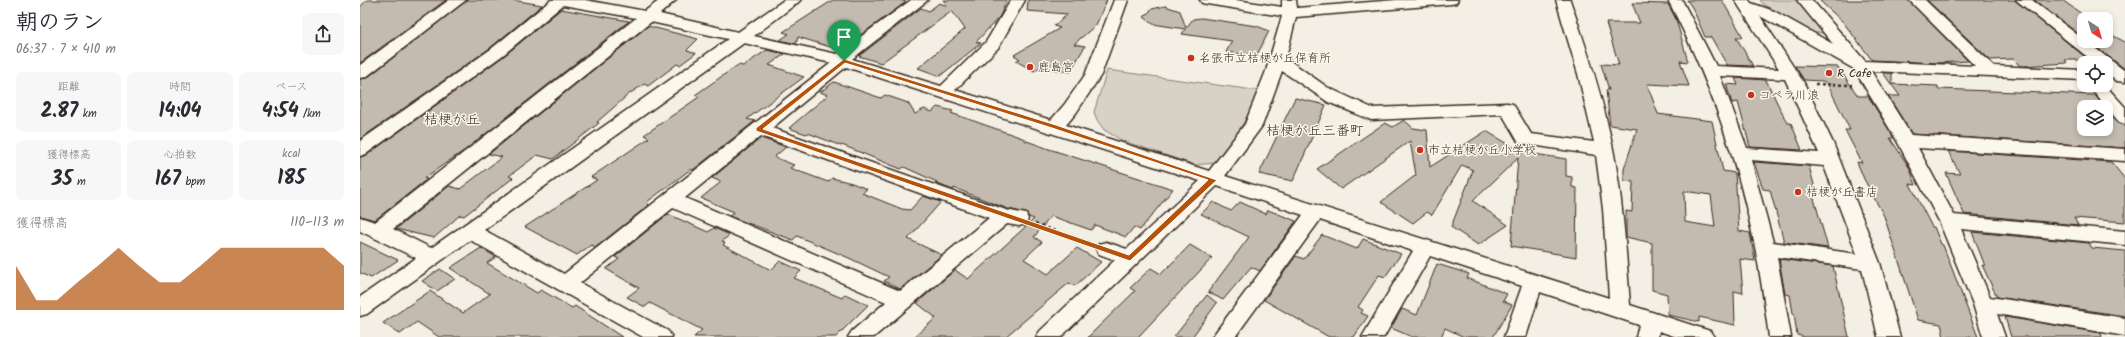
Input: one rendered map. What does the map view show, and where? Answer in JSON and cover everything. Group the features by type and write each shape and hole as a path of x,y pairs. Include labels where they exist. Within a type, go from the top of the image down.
{"street":[{"path":"360,73 460,0"},
{"path":"360,150 497,52 560,0 647,16 744,37 842,61 1054,127 1213,180 1316,211 1620,309 1648,328 1703,337"},
{"path":"432,257 369,227 669,0"},
{"path":"360,308 744,37 794,0"},
{"path":"566,283 842,61 921,0"},
{"path":"943,93 992,46 1018,0"},
{"path":"1054,127 1070,109 1092,75 1121,0"},
{"path":"1207,0 1289,6 1451,0"},
{"path":"1563,0 1591,89 1604,150 1615,234 1620,309"},
{"path":"1675,0 1692,30 1710,71 1739,153 1765,248 1780,337"},
{"path":"1804,0 1860,66 1906,141 1948,222 1994,337"},
{"path":"1916,0 1957,38 1988,71"},
{"path":"2023,0 2096,56"},
{"path":"1744,3 1768,14 1860,66 2077,75"},
{"path":"1744,3 1793,78 1831,160 1870,263 1888,337"},
{"path":"1047,337 1213,180 1253,126 1274,71 1289,6"},
{"path":"1277,59 1295,74 1350,107 1371,114 1508,108 1525,139 1604,150"},
{"path":"2113,69 2124,77"},
{"path":"1710,71 1793,78"},
{"path":"2113,76 2124,77"},
{"path":"2102,92 2125,118"},
{"path":"758,129 1012,217"},
{"path":"1906,141 2125,155"},
{"path":"1739,153 1831,160"},
{"path":"670,199 902,301"},
{"path":"1223,337 1316,211"},
{"path":"860,337 902,301 1012,217"},
{"path":"1948,222 2125,238"},
{"path":"469,231 552,278 566,283 661,337"},
{"path":"1373,337 1424,247"},
{"path":"1765,248 1870,263"},
{"path":"1106,249 1130,258"},
{"path":"1516,337 1534,282"},
{"path":"1982,304 2125,327"}],"path":[{"path":"1793,78 1871,85"},
{"path":"1012,217 1106,249"}],"shaded area":[{"path":"1760,0 1797,0 1824,33 1814,33 1764,5"},
{"path":"1107,70 1261,91 1240,129 1215,163 1195,165 1123,141 1104,130 1097,120 1094,112"}],"building":[{"path":"367,0 446,0 360,63 360,7"},
{"path":"467,0 512,0 542,5 490,48 360,139 360,79 367,78"},
{"path":"833,0 900,0 906,2 840,50 798,37 796,44 780,40 789,34 783,32"},
{"path":"943,0 1007,0 1000,16 976,42 981,43 940,76 918,68 965,29 952,11 881,63 859,56 921,8 929,11 939,3 948,6"},
{"path":"1028,0 1107,0 1096,25 1074,44 1085,46 1070,72 1041,67 1034,71 1016,61 1020,59 1014,55 1060,28 1054,26 1068,14 1027,11"},
{"path":"1687,0 1722,0 1743,37 1736,37 1753,66 1727,65 1711,37 1705,37 1693,9"},
{"path":"1819,0 1908,0 1968,61 1938,63 1872,60 1843,22"},
{"path":"1927,0 2015,0 2084,56 2077,56 2077,60 2065,60 2067,63 2020,66 2013,59 1990,60"},
{"path":"2034,0 2062,0 2079,12 2077,12 2077,33"},
{"path":"1632,3 1668,4 1676,19 1688,62 1680,61 1689,86 1647,84 1658,114 1712,121 1723,171 1735,173 1739,231 1750,233 1755,261 1740,259 1743,293 1734,291 1735,325 1699,317 1699,322 1668,315 1667,294 1652,290 1652,243 1626,237 1626,211 1632,212 1633,182 1624,181 1624,169 1637,129 1610,125 1606,90 1609,90 1601,64 1619,65 1606,23 1640,23","holes":["1684,191 1711,195 1715,227 1685,222"]},
{"path":"1165,6 1180,11 1186,28 1193,19 1201,18 1257,26 1269,31 1256,57 1226,52 1232,41 1182,34 1185,29 1153,24 1144,17 1152,9"},
{"path":"561,9 629,21 465,150 424,178 427,179 375,220 360,216 360,157 367,155 504,56"},
{"path":"648,26 698,39 687,50 696,53 680,65 677,64 648,86 644,84 629,94 597,122 599,123 553,159 537,155 509,176 513,178 464,216 460,215 434,238 396,229 449,186 460,189 502,157 489,154"},
{"path":"2113,36 2125,42 2125,69 2113,60 2113,56 2108,56 2097,48 2113,48"},
{"path":"767,50 785,54 769,65 804,77 747,119 755,121 693,170 691,169 647,202 649,205 596,247 591,245 577,255 525,227 597,180 591,177 649,138 644,135 699,97 695,95 738,65 743,66"},
{"path":"1795,66 1838,67 1858,96 1868,96 1894,138 1890,138 1909,167 1916,185 1910,184 1932,227 1934,227 1941,244 1943,245 1978,337 1944,337 1941,324 1918,320 1884,216 1864,179 1857,162 1862,163 1845,130 1850,130 1827,83 1823,81 1804,80"},
{"path":"1883,73 1892,73 1892,84 1938,86 1938,89 2095,95 2099,100 2077,100 2077,136 2113,136 2113,117 2118,123 2125,125 2125,148 1912,134 1888,96 1900,96"},
{"path":"1735,78 1766,80 1787,123 1791,123 1802,150 1750,147 1738,102 1732,103 1726,84 1738,85"},
{"path":"834,82 881,98 885,95 908,103 915,114 924,109 932,112 937,107 953,111 951,113 1049,149 1173,189 1140,230 1134,227 1126,237 1095,225 1091,230 1051,216 1034,237 1042,242 1024,259 1048,274 1077,248 1101,262 1075,286 1069,283 1005,337 914,337 936,318 917,303 955,270 968,279 1034,219 1029,217 1026,213 1008,209 954,188 953,190 935,183 937,182 904,167 901,169 842,145 841,146 808,133 806,134 789,128 828,95 820,92"},
{"path":"1295,98 1326,105 1293,181 1259,174"},
{"path":"1404,120 1413,128 1427,130 1430,167 1486,131 1522,152 1566,159 1566,176 1572,177 1572,187 1577,188 1576,257 1511,246 1518,158 1473,201 1508,225 1478,245 1451,227 1473,170 1462,165 1432,215 1427,212 1413,223 1381,202 1416,175 1410,141 1341,189 1317,169 1385,123 1393,127"},
{"path":"761,138 786,147 774,157 794,165 790,168 828,182 832,178 852,183 867,189 862,193 902,209 910,210 923,196 941,202 908,239 942,255 900,289 884,281 889,277 849,258 797,236 793,240 729,216 734,212 701,198 721,182 712,178"},
{"path":"1948,151 2111,162 2125,179 2125,222 2074,218 2078,225 1964,214 1946,173 1960,174"},
{"path":"1754,162 1809,166 1817,196 1813,195 1828,248 1784,242 1770,190 1763,189"},
{"path":"1213,202 1231,211 1240,202 1266,214 1268,210 1296,221 1260,271 1251,267 1223,300 1208,292 1249,237 1201,214"},
{"path":"668,214 708,232 714,228 730,235 722,241 725,243 723,245 771,270 780,261 801,271 794,278 842,298 845,294 868,305 836,337 694,337 702,330 650,303 645,307 627,297 639,288 606,269 619,259 615,257"},
{"path":"1972,232 2089,243 2092,248 2125,251 2125,316 1997,297 1982,265 1985,266"},
{"path":"1322,235 1357,249 1363,239 1401,254 1385,277 1379,275 1358,307 1363,310 1361,313 1368,316 1354,337 1329,337 1264,300 1296,256 1304,259"},
{"path":"360,242 398,260 371,278 360,273"},
{"path":"1190,245 1212,258 1138,337 1088,337 1135,291 1130,288 1151,268 1161,274"},
{"path":"481,248 496,257 487,263 537,293 541,290 572,308 575,306 622,337 439,337 417,322 400,334 383,323 430,291 463,313 490,294 450,268"},
{"path":"1779,259 1833,266 1849,337 1805,337 1797,335 1790,295 1785,294"},
{"path":"1437,264 1469,274 1467,278 1507,294 1503,301 1512,305 1493,337 1464,337 1445,328 1441,337 1412,337 1391,328 1402,309 1417,315"},
{"path":"440,269 455,279 437,291 422,281"},
{"path":"1207,295 1217,303 1192,337 1174,337"},
{"path":"2005,317 2101,333 2102,337 2011,337"}],"place":[{"name":"名張市立桔梗が丘保育所","path":"1191,58"},
{"name":"鹿島宮","path":"1030,67"},
{"name":"R Cafe","path":"1829,73"},
{"name":"コペラ川浪","path":"1751,95"},
{"name":"市立桔梗が丘小学校","path":"1420,150"},
{"name":"桔梗が丘書店","path":"1798,192"}],"district":[{"name":"桔梗が丘","path":"452,119"},
{"name":"桔梗が丘三番町","path":"1315,130"}],"route":[{"path":"844,61 1054,127 1213,180 1130,258 1019,219 1004,216 799,142 758,129 844,61"}]}
